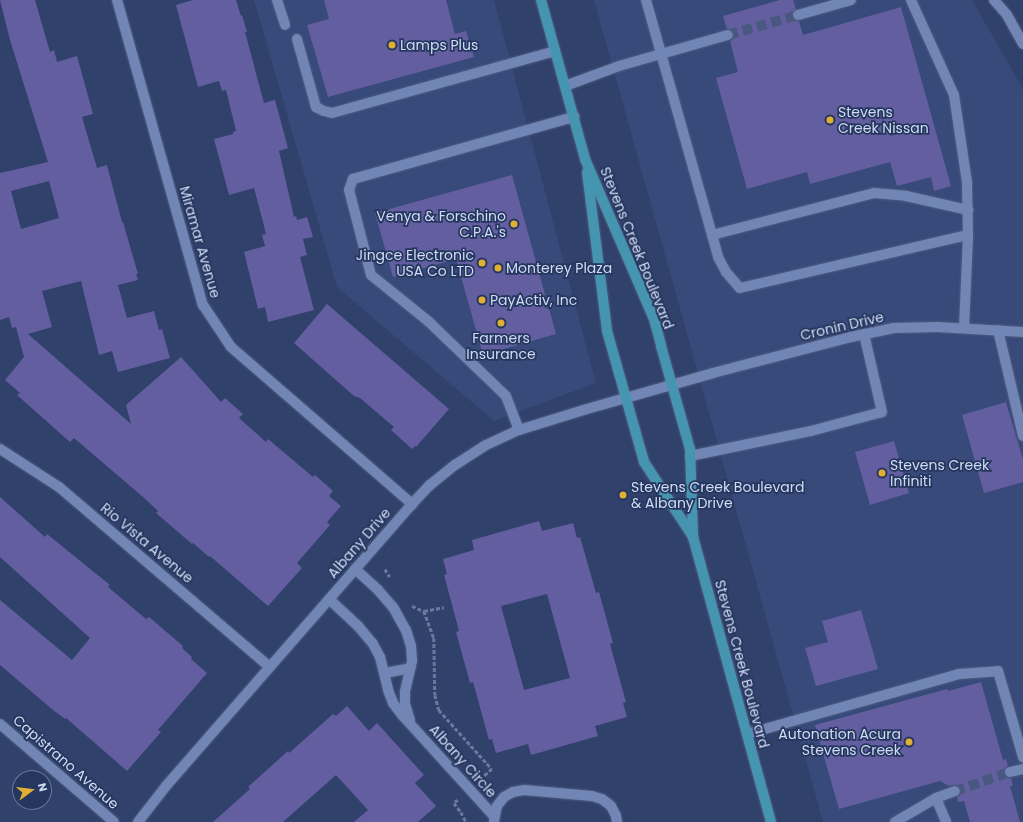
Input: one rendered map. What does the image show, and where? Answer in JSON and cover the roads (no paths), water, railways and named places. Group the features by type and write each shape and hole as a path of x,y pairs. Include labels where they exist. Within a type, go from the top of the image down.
{"main road":[{"name":"Stevens Creek Boulevard","path":"541,0 585,159 608,331 644,462 693,537"},
{"name":"Stevens Creek Boulevard","path":"585,159 654,319 690,456 693,537 771,822"}],"street":[{"name":"Miramar Avenue","path":"118,0 203,305 231,347 412,504"},
{"path":"277,0 285,25"},
{"path":"646,0 718,257 726,272 740,288 968,235"},
{"path":"798,15 851,0"},
{"path":"911,0 954,95 967,182 968,235 964,328"},
{"path":"994,0 1007,15 1023,44"},
{"path":"565,86 619,66 728,35"},
{"path":"297,38 316,107 332,113 555,51"},
{"path":"519,430 506,396 428,320 371,275 349,190 353,179 574,118"},
{"path":"712,235 874,193 906,196 968,210"},
{"name":"Cronin Drive","path":"672,384 864,334 894,328 936,327 1023,332"},
{"path":"998,330 1023,436"},
{"path":"690,456 811,431 882,412 864,334"},
{"name":"Albany Drive","path":"138,822 166,786 328,599 430,485 455,465 484,446 519,430 672,384"},
{"name":"Rio Vista Avenue","path":"0,449 59,487 270,667"},
{"name":"Albany Circle","path":"355,569 378,590 393,607 406,630 409,641 411,668 405,692 405,704 411,724"},
{"name":"Albany Circle","path":"328,599 358,626 373,644 380,657 388,690 393,703 402,715 470,789 494,819"},
{"path":"385,673 411,668"},
{"path":"747,734 959,674 998,671 1023,757"},
{"name":"Capistrano Avenue","path":"0,724 114,822"},
{"path":"1010,772 1023,769"},
{"name":"Albany Circle","path":"494,819 497,806 504,797 513,792 524,790 592,796 602,799 611,806 617,822"},
{"path":"895,822 936,798 955,791"},
{"path":"936,798 946,822"}],"tunnel":[{"path":"728,35 798,15"},
{"path":"955,791 1010,772"}],"place":[{"name":"Lamps Plus","path":"392,45"},
{"name":"Stevens Creek Nissan","path":"830,120"},
{"name":"Venya & Forschino C.P.A.'s","path":"514,224"},
{"name":"Jingce Electronic USA Co LTD","path":"482,263"},
{"name":"Monterey Plaza","path":"498,268"},
{"name":"PayActiv, Inc","path":"482,300"},
{"name":"Farmers Insurance","path":"501,323"},
{"name":"Stevens Creek Infiniti","path":"882,473"},
{"name":"Stevens Creek Boulevard & Albany Drive","path":"623,495"},
{"name":"Autonation Acura Stevens Creek","path":"909,742"}]}
